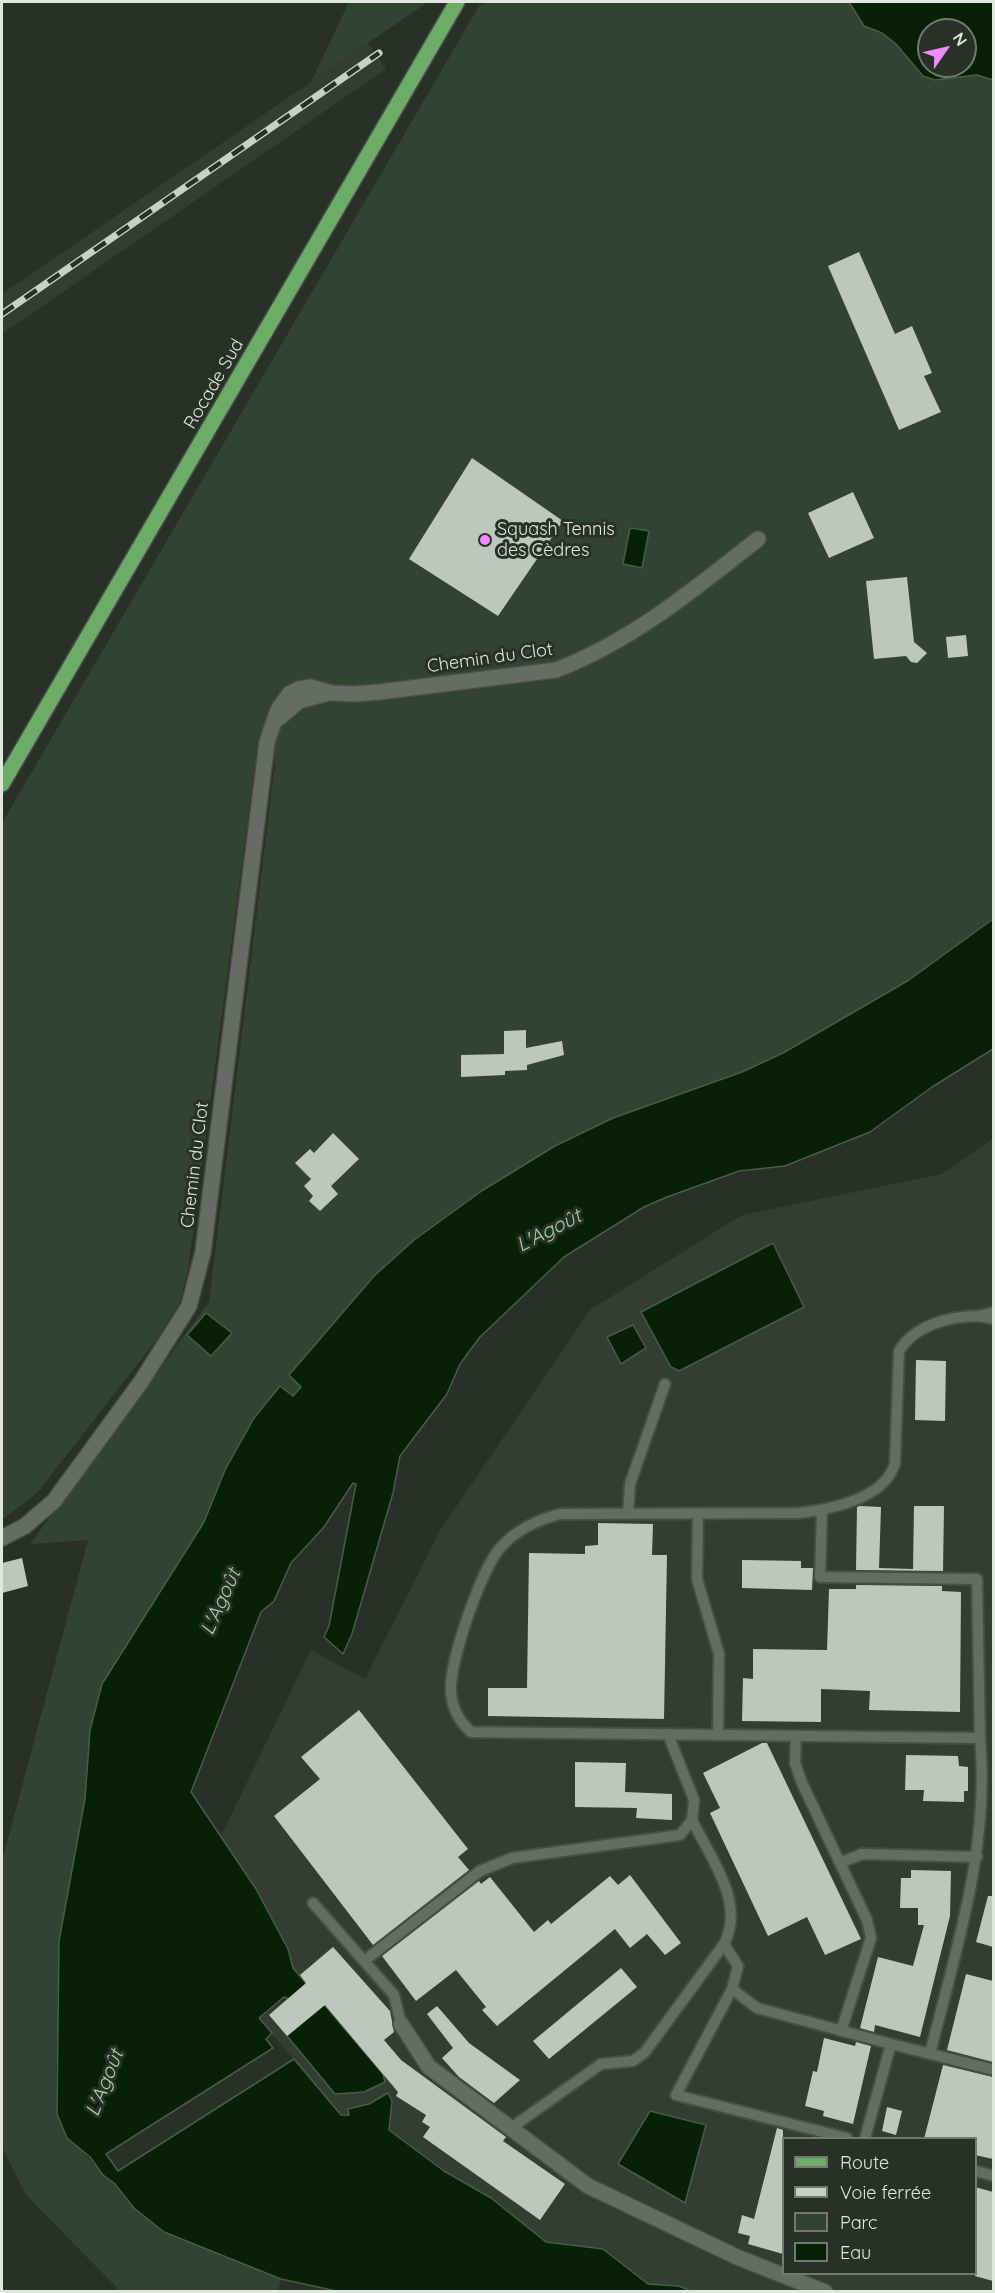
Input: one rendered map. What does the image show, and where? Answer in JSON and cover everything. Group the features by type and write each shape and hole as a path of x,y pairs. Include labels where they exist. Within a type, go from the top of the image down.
{"main road":[{"name":"Rocade Sud","path":"2,784 457,2"}],"street":[{"name":"Chemin du Clot","path":"2,1538 25,1526 54,1501 141,1382 179,1324 194,1296 207,1228 270,727 298,701 332,693 379,692 556,670 577,662 664,611 758,538"},
{"path":"401,2024 429,2067 588,2186 737,2257 782,2275"},
{"path":"782,2275 825,2292"}],"lane":[{"path":"980,1738 471,1732 461,1723 453,1707 451,1692 455,1659 485,1568 499,1548 527,1525 560,1514 767,1514 822,1510 880,1487 891,1475 895,1463 899,1351 905,1340 922,1328 960,1317 979,1316 993,1312"},
{"path":"979,1316 993,1319"},
{"path":"628,1514 630,1484 664,1384"},
{"path":"822,1510 820,1577 977,1579 981,1807 977,1857 930,2054"},
{"path":"698,1514 697,1580 719,1654 718,1735"},
{"path":"511,2128 601,2064 633,2061 645,2052 724,1944 732,1929 730,1899 692,1820 694,1800 668,1734"},
{"path":"796,1736 795,1763 802,1784 867,1920 871,1938 841,2031"},
{"path":"364,1961 480,1871 512,1858 667,1839 680,1835 692,1820"},
{"path":"840,1863 862,1854 977,1857"},
{"path":"313,1903 394,1995 401,2024"},
{"path":"724,1944 738,1966 732,1989 676,2096 839,2137"},
{"path":"732,1989 757,2008 993,2070"},
{"path":"866,2137 891,2044"},
{"path":"977,2172 993,2176"}],"shaded area":[{"path":"368,43 386,69 2,334 2,294"},
{"path":"993,1138 993,2291 691,2291 679,2286 648,2284 603,2249 546,2242 491,2198 444,2171 389,2130 392,2101 348,2109 349,2115 341,2115 259,2019 306,1983 293,1968 288,1949 256,1889 221,1836 311,1650 365,1679 439,1532 590,1310 742,1215 942,1174"}],"green space":[{"path":"349,2 428,2 311,82"},
{"path":"485,2 849,2 864,26 882,33 896,44 917,69 917,78 935,80 977,78 977,75 993,80 993,919 909,980 783,1053 742,1072 613,1118 555,1146 483,1190 414,1240 374,1276 289,1375 301,1387 293,1397 280,1387 254,1418 225,1470 204,1522 102,1684 90,1730 85,1799 56,2067 57,2114 79,2147 103,2175 114,2183 134,2208 164,2232 281,2279 278,2291 120,2291 26,2195 2,2147 2,1861 88,1540 30,1544 209,1302 275,763 259,735 188,1270 180,1302 157,1339 38,1492 2,1520 2,823 479,6"}],"water":[{"path":"849,2 993,2 993,80 977,75 977,18 917,18 917,69 896,44 882,33 864,26"},
{"path":"929,78 952,78 935,80"},
{"path":"630,528 649,531 642,568 623,564"},
{"name":"L'Agoût","path":"993,919 993,1049 932,1087 870,1132 785,1166 739,1171 644,1207 564,1257 480,1337 460,1364 447,1394 400,1456 393,1493 352,1634 343,1654 324,1637 329,1626 356,1484 353,1483 324,1527 291,1563 274,1601 261,1612 191,1792 256,1889 288,1949 293,1968 383,2074 385,2082 364,2092 335,2094 287,2036 319,2009 284,1997 259,2018 272,2033 266,2039 273,2048 106,2154 118,2171 294,2059 341,2115 349,2115 348,2109 369,2104 388,2093 392,2101 389,2130 444,2171 491,2198 546,2242 603,2249 648,2284 679,2286 691,2291 341,2292 281,2279 164,2232 134,2208 114,2183 103,2175 90,2157 67,2138 57,2114 59,1941 85,1799 90,1730 102,1684 204,1522 225,1470 254,1418 280,1386 293,1396 301,1387 289,1375 374,1276 414,1240 483,1190 555,1146 613,1118 742,1072 783,1053 909,980"},
{"path":"773,1243 804,1307 679,1371 671,1367 641,1312"},
{"path":"206,1313 232,1333 211,1356 187,1335"},
{"path":"633,1325 646,1348 621,1364 607,1337"},
{"path":"650,2111 706,2125 685,2203 618,2164"}],"building":[{"path":"859,252 895,334 912,326 932,373 924,376 941,412 899,430 828,266"},
{"name":"Squash Tennis des Cèdres","path":"472,458 563,521 498,616 409,559"},
{"path":"853,492 874,538 829,558 808,513"},
{"path":"907,577 914,642 927,653 917,663 911,662 906,656 874,659 866,581"},
{"path":"966,635 968,656 948,658 946,637"},
{"path":"526,1030 526,1048 562,1041 564,1055 527,1065 527,1070 505,1071 505,1075 461,1077 461,1055 504,1054 504,1031"},
{"path":"333,1133 359,1159 331,1186 338,1194 320,1211 309,1201 313,1196 304,1186 311,1179 295,1163 310,1149 314,1153"},
{"path":"916,1360 946,1361 945,1421 915,1420"},
{"path":"914,1506 944,1506 943,1571 856,1570 857,1507 881,1507 879,1568 913,1569"},
{"path":"598,1523 653,1524 652,1555 667,1555 664,1719 488,1716 488,1688 527,1688 529,1553 585,1554 585,1546 598,1545"},
{"path":"22,1558 28,1586 2,1593 2,1563"},
{"path":"742,1560 801,1561 801,1568 813,1568 812,1590 742,1588"},
{"path":"856,1585 942,1586 942,1591 961,1592 960,1712 869,1710 870,1691 821,1689 821,1722 742,1721 743,1678 753,1679 753,1649 827,1650 829,1589 856,1589"},
{"path":"359,1710 468,1849 458,1857 469,1870 373,1945 274,1816 320,1779 301,1757"},
{"path":"762,1743 767,1743 861,1939 825,1955 807,1917 768,1936 710,1813 720,1808 703,1773"},
{"path":"906,1755 958,1756 959,1766 968,1767 968,1791 964,1791 964,1802 923,1801 924,1790 905,1790"},
{"path":"575,1762 626,1763 625,1792 672,1794 672,1820 636,1818 637,1808 575,1807"},
{"path":"911,1870 951,1871 950,1916 920,2037 875,2025 874,2032 860,2028 878,1957 913,1966 924,1925 918,1925 918,1908 900,1908 901,1878 911,1878"},
{"path":"630,1875 681,1943 665,1955 647,1934 630,1948 615,1929 497,2026 482,2010 486,2007 456,1970 416,2001 382,1956 479,1881 481,1884 490,1877 534,1932 548,1920 551,1924 610,1876 618,1885"},
{"path":"988,1896 993,1896 993,1947 976,1942"},
{"path":"333,1947 390,2011 394,2032 384,2040 401,2060 506,2137 503,2141 565,2184 540,2220 423,2137 430,2127 422,2122 426,2115 396,2096 398,2092 325,2005 287,2036 269,2015 306,1983 300,1975"},
{"path":"621,1968 637,1987 549,2059 533,2041"},
{"path":"966,1974 993,1981 993,2062 947,2050"},
{"path":"437,2006 469,2043 520,2080 494,2103 459,2077 442,2058 453,2048 427,2014"},
{"path":"824,2038 855,2046 856,2042 871,2046 853,2124 823,2116 824,2111 805,2106 813,2071 817,2072"},
{"path":"943,2065 993,2077 993,2159 977,2155 977,2137 925,2137"},
{"path":"887,2107 902,2111 896,2135 882,2131"},
{"path":"777,2128 783,2130 782,2254 748,2244 750,2236 738,2233 742,2215 754,2219"},
{"path":"977,2188 993,2192 993,2281 975,2276 977,2275"}],"railway":[{"path":"2,314 379,53"}],"place":[{"name":"Squash Tennis des Cèdres","path":"485,540"}]}
